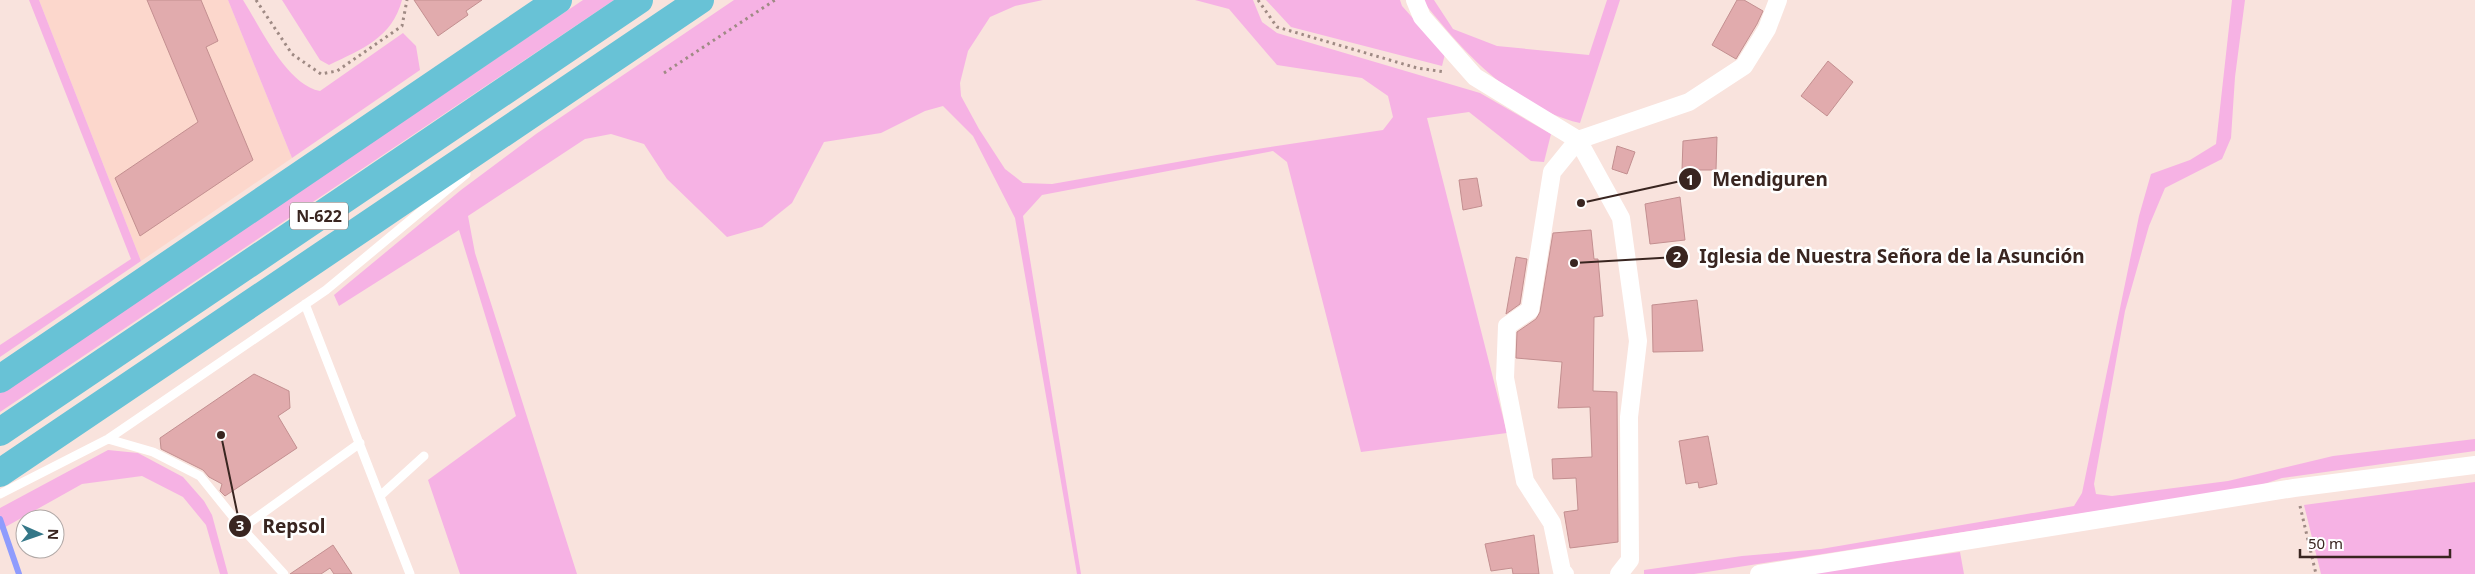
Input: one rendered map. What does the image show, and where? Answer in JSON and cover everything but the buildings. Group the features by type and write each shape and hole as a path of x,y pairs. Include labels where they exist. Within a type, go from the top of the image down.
{"highway":[{"name":"N-622","path":"0,379 558,0"},
{"name":"N-622","path":"0,432 639,0"},
{"path":"0,474 700,0"}],"street":[{"path":"1415,0 1422,17 1475,77 1578,140 1621,218 1638,341 1629,418 1630,560 1619,574"},
{"path":"1565,574 1562,571 1552,523 1525,481 1505,378 1508,326 1530,310 1552,172 1578,140 1689,102 1744,66 1768,29 1778,0"},
{"path":"1758,574 2294,488 2475,465"}],"lane":[{"path":"485,158 560,95"},
{"path":"0,494 108,439 326,290 470,170"},
{"path":"305,304 410,574"},
{"path":"108,439 153,452 200,476 242,528 284,574"},
{"path":"242,528 360,443"},
{"path":"380,496 424,456"}],"path":[{"path":"256,0 292,54 321,74 337,71 402,26 406,0"},
{"path":"664,73 775,0"},
{"path":"1258,0 1277,26 1417,68 1475,77"},
{"path":"2294,488 2304,520 2316,574"}],"shaded area":[{"path":"29,0 39,0 141,261 0,357 0,345 131,259"},
{"path":"39,0 228,0 292,158 141,261"},
{"path":"228,0 243,0 285,67 296,78 320,91 403,33 416,46 420,70 292,158"},
{"path":"282,0 402,0 391,24 383,33 364,47 329,65 320,60"},
{"path":"583,0 614,0 0,412 0,393"},
{"path":"734,0 1043,0 1015,6 990,17 968,51 960,83 961,96 979,129 1005,169 1023,183 1052,184 1217,155 1383,130 1393,117 1388,96 1362,78 1277,65 1229,9 1195,0 1253,0 1262,22 1277,33 1480,93 1551,134 1544,162 1531,161 1469,112 1427,118 1507,433 1361,452 1287,162 1273,151 1042,195 1023,216 1081,574 1077,574 1015,218 973,136 943,106 925,111 881,133 824,142 792,203 762,227 727,237 667,179 644,144 611,134 585,139 468,216 475,253 577,574 460,574 428,480 516,416 459,230 339,306 334,295 461,190 536,134"},
{"path":"1266,0 1400,0 1402,6 1445,54 1442,66 1291,27"},
{"path":"1422,0 1434,0 1453,29 1497,46 1589,55 1607,0 1620,0 1580,123 1556,115 1511,91 1472,58"},
{"path":"2232,0 2245,0 2235,77 2231,138 2222,159 2165,188 2149,226 2125,311 2094,484 2096,494 2112,496 2228,481 2333,456 2475,439 2475,451 2282,478 2258,486 1694,574 1644,574 1644,570 1742,556 1821,549 2074,506 2082,493 2139,216 2151,174 2190,160 2216,144"},
{"path":"108,450 138,453 183,477 204,501 212,515 228,574 220,574 206,525 183,497 142,476 82,484 37,509 15,509 15,522 0,530 0,508"},
{"path":"2475,482 2475,574 2321,574 2304,505"},
{"path":"1960,552 1964,574 1802,574"}],"waterway":[{"path":"0,519 19,574"}],"place":[{"name":"Mendiguren","path":"1581,203"},
{"name":"Iglesia de Nuestra Señora de la Asunción","path":"1574,263"},
{"name":"Repsol","path":"221,435"}]}
